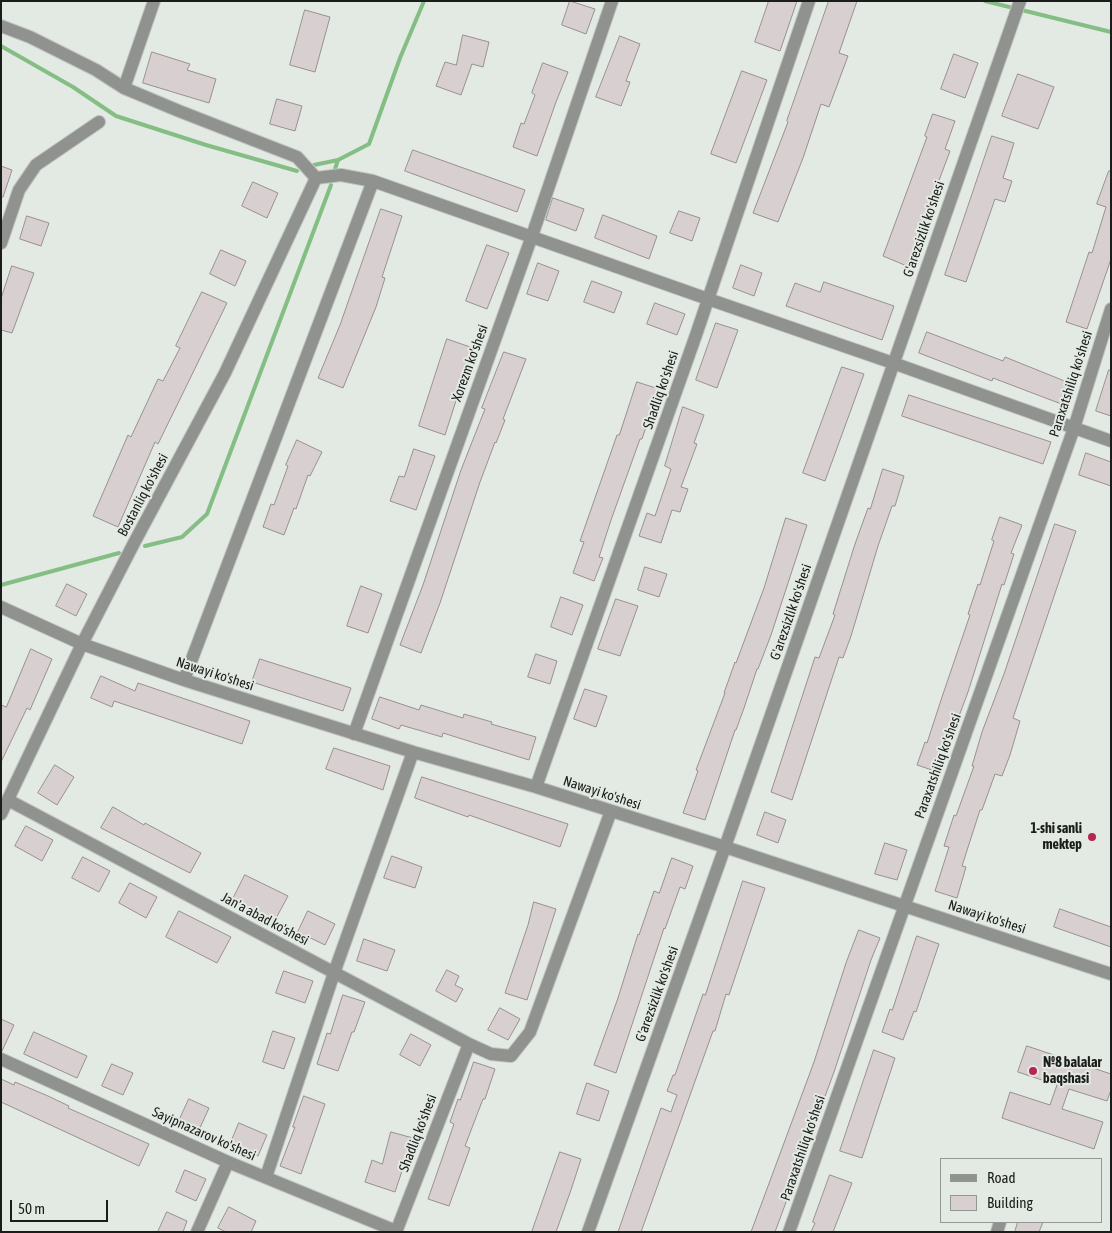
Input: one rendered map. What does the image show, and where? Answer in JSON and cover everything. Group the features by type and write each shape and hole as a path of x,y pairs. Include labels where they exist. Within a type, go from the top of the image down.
{"street":[{"path":"124,88 154,1"},
{"name":"Xorezm ko'shesi","path":"354,734 532,236 612,1"},
{"name":"Shadliq ko'shesi","path":"536,787 708,299 809,1"},
{"name":"G'arezsizlik ko'shesi","path":"588,1232 725,847 1020,1"},
{"path":"1,26 30,37 96,70 124,88 297,157 313,183 341,175 374,181 1111,441"},
{"path":"1,243 19,190 36,165 99,122"},
{"path":"184,680 374,181"},
{"name":"Bostanliq ko'shesi","path":"1,814 82,644 225,373 313,183"},
{"name":"Paraxatshiliq ko'shesi","path":"789,1232 1074,428 1111,309"},
{"name":"Nawayi ko'shesi","path":"1,606 82,644 184,680 413,752 536,787 1111,974"},
{"path":"266,1177 334,973 413,752"},
{"name":"Jan'a abad ko'shesi","path":"8,800 469,1044 491,1054 512,1056 530,1032 611,812"},
{"name":"Shadliq ko'shesi","path":"396,1231 469,1044"},
{"name":"Sayipnazarov ko'shesi","path":"1,1059 228,1162 396,1231"},
{"path":"198,1232 228,1162"}],"building":[{"path":"570,1 595,9 586,34 562,25"},
{"path":"769,1 797,1 780,51 755,42"},
{"path":"829,1 857,1 839,53 848,56 829,107 821,104 803,158 778,222 753,213 788,122"},
{"path":"305,10 330,17 315,72 290,65"},
{"path":"463,35 489,42 483,67 472,64 461,95 436,86 445,62 456,65"},
{"path":"620,36 640,44 626,81 630,82 621,106 596,97"},
{"path":"152,52 190,64 187,70 216,79 209,103 143,83"},
{"path":"954,54 978,63 965,98 941,89"},
{"path":"543,63 568,72 537,156 513,147 521,123 524,124 535,95 532,93"},
{"path":"742,71 767,80 736,163 711,154"},
{"path":"1018,74 1054,87 1038,129 1002,116"},
{"path":"277,99 302,106 295,131 270,124"},
{"path":"933,114 955,121 945,149 950,151 907,266 883,256 927,137 925,136"},
{"path":"992,136 1014,143 1003,178 1012,181 1005,202 995,199 966,282 945,275"},
{"path":"413,150 525,190 517,212 405,171"},
{"path":"1,166 12,170 3,197 1,197"},
{"path":"1109,171 1111,171 1111,259 1087,329 1066,322 1089,252 1092,253 1106,207 1097,204"},
{"path":"253,182 278,193 267,218 242,206"},
{"path":"553,198 584,209 576,231 546,220"},
{"path":"381,209 402,216 382,277 385,278 376,307 343,388 318,378 340,325"},
{"path":"679,211 700,218 692,241 670,233"},
{"path":"603,215 657,236 649,259 595,238"},
{"path":"27,216 49,223 41,246 20,239"},
{"path":"487,245 509,253 487,309 466,301"},
{"path":"221,250 246,261 235,286 210,274"},
{"path":"538,263 559,271 548,301 527,294"},
{"path":"741,265 762,273 754,296 733,288"},
{"path":"12,266 34,273 12,333 1,330 1,299"},
{"path":"592,281 622,292 614,313 584,302"},
{"path":"824,282 894,306 882,340 786,306 795,283 820,292"},
{"path":"202,292 227,303 158,444 155,442 118,527 93,516 128,435 131,437 158,379 163,381 180,348 176,346"},
{"path":"655,303 685,314 677,335 647,324"},
{"path":"716,323 738,330 717,388 696,380"},
{"path":"927,332 1003,361 1005,357 1072,384 1064,405 993,378 992,381 919,353"},
{"path":"447,339 473,348 445,435 419,426"},
{"path":"504,352 526,359 503,419 505,420 480,482 440,603 421,653 400,645 423,585 461,470 485,409 482,408"},
{"path":"842,367 864,374 825,481 803,473"},
{"path":"1109,370 1111,371 1111,416 1096,411"},
{"path":"637,382 659,389 611,520 599,557 603,558 594,581 573,573 584,542 580,541"},
{"path":"909,395 1051,442 1043,464 902,416"},
{"path":"683,407 704,415 694,443 697,444 681,487 688,489 680,512 672,510 661,543 639,536 647,513 655,516 671,469 665,466"},
{"path":"297,440 322,452 310,476 308,475 284,535 263,527 271,504 274,505 288,466 286,465"},
{"path":"414,449 435,456 416,510 390,501 399,476 404,477"},
{"path":"1086,453 1111,462 1111,486 1079,475"},
{"path":"883,469 904,476 895,506 892,506 878,546 851,636 843,658 839,657 792,800 771,792 815,657 819,658 835,615 833,614 855,544 868,508 870,509"},
{"path":"1000,517 1022,525 1011,553 1014,554 1004,585 1002,584 968,692 938,772 917,765 925,742 927,743 970,615 968,614 978,584 980,585"},
{"path":"786,518 807,525 771,635 735,730 705,820 683,813 698,771 696,770 764,588"},
{"path":"1055,524 1076,531 1013,718 1020,721 1010,755 1002,776 995,774 982,810 980,810 962,866 966,867 957,898 935,891 949,847 944,846 954,815 956,816 974,766 972,766 982,732 1004,674"},
{"path":"645,567 667,574 659,597 638,590"},
{"path":"67,584 87,594 76,616 56,606"},
{"path":"361,586 382,594 368,633 347,626"},
{"path":"561,597 583,605 572,635 551,627"},
{"path":"616,599 638,606 620,656 598,649"},
{"path":"31,649 52,659 30,710 27,708 1,762 1,705 6,707"},
{"path":"536,654 557,661 550,684 528,677"},
{"path":"260,659 351,688 343,711 252,682"},
{"path":"101,676 135,691 138,683 250,721 242,744 114,701 112,707 91,698"},
{"path":"585,689 607,696 596,727 574,719"},
{"path":"380,697 419,710 421,705 463,718 464,714 536,737 529,760 443,733 442,737 401,725 399,729 372,719"},
{"path":"334,748 390,766 383,790 326,769"},
{"path":"55,765 74,777 57,805 38,793"},
{"path":"422,777 568,824 560,847 415,798"},
{"path":"113,807 144,825 145,823 201,853 190,873 101,828"},
{"path":"765,812 786,820 778,843 757,835"},
{"path":"26,826 53,840 42,861 15,846"},
{"path":"885,843 907,850 897,880 875,874"},
{"path":"392,856 422,867 415,888 384,878"},
{"path":"83,857 110,871 99,892 72,878"},
{"path":"672,858 693,866 685,889 680,887 664,928 616,1073 594,1065 654,891 659,893"},
{"path":"245,875 288,896 274,922 232,901"},
{"path":"743,881 765,888 729,995 726,994 715,1031 713,1031 641,1232 618,1232 661,1108 671,1112 677,1095 667,1091 673,1075 675,1075 703,994 705,995"},
{"path":"130,883 157,897 146,918 119,903"},
{"path":"534,902 556,909 527,1000 505,993"},
{"path":"1060,909 1111,927 1111,947 1054,927"},
{"path":"179,911 231,937 217,963 166,937"},
{"path":"308,911 335,924 325,945 298,932"},
{"path":"859,930 880,938 834,1072 775,1232 751,1232 814,1062 846,963"},
{"path":"917,936 939,944 916,1012 914,1011 903,1040 882,1032 890,1009 892,1010"},
{"path":"364,939 395,950 387,971 357,961"},
{"path":"447,970 459,976 455,985 463,989 456,1002 436,991"},
{"path":"284,971 313,981 305,1003 276,993"},
{"path":"343,995 365,1002 338,1071 317,1064 327,1033 330,1034"},
{"path":"500,1008 520,1019 508,1040 488,1030"},
{"path":"1,1019 14,1025 2,1051 1,1051"},
{"path":"273,1031 295,1038 284,1069 263,1062"},
{"path":"34,1032 87,1056 77,1078 24,1054"},
{"path":"411,1034 431,1045 420,1066 400,1055"},
{"path":"1027,1046 1111,1074 1111,1090 1107,1101 1069,1089 1062,1109 1103,1122 1094,1149 1002,1118 1010,1092 1050,1105 1057,1085 1018,1072"},
{"path":"874,1050 895,1058 862,1158 840,1151"},
{"path":"474,1062 495,1069 485,1099 483,1099 465,1146 470,1148 449,1206 428,1199 454,1124 450,1122"},
{"path":"112,1064 133,1073 123,1095 102,1086"},
{"path":"1,1079 14,1085 15,1082 48,1096 69,1106 68,1108 149,1144 139,1166 1,1102"},
{"path":"587,1083 609,1091 599,1121 577,1114"},
{"path":"304,1096 325,1104 301,1174 280,1166 295,1127 293,1127"},
{"path":"189,1099 209,1108 199,1130 179,1121"},
{"path":"239,1123 267,1135 258,1156 230,1145"},
{"path":"391,1132 413,1138 395,1192 365,1182 372,1160 382,1164"},
{"path":"560,1152 581,1159 571,1190 556,1232 532,1232"},
{"path":"185,1170 206,1179 196,1201 176,1192"},
{"path":"830,1175 852,1183 833,1232 811,1232 815,1223 813,1222"},
{"path":"229,1207 256,1221 251,1232 226,1232 218,1228"},
{"path":"167,1212 187,1221 183,1232 158,1232"},
{"path":"1018,1223 1043,1223 1039,1232 1015,1232"}],"waterway":[{"path":"314,165 338,160 369,144 400,58 424,1"},
{"path":"985,1 1111,32"},
{"path":"1,46 73,87 116,116 206,145 297,171"},
{"path":"335,169 338,160"},
{"path":"145,546 182,537 207,514 331,185"},
{"path":"1,585 119,553"}],"place":[{"name":"1-shi sanli mektep","path":"1092,837"},
{"name":"№8 balalar baqshasi","path":"1033,1071"}]}
